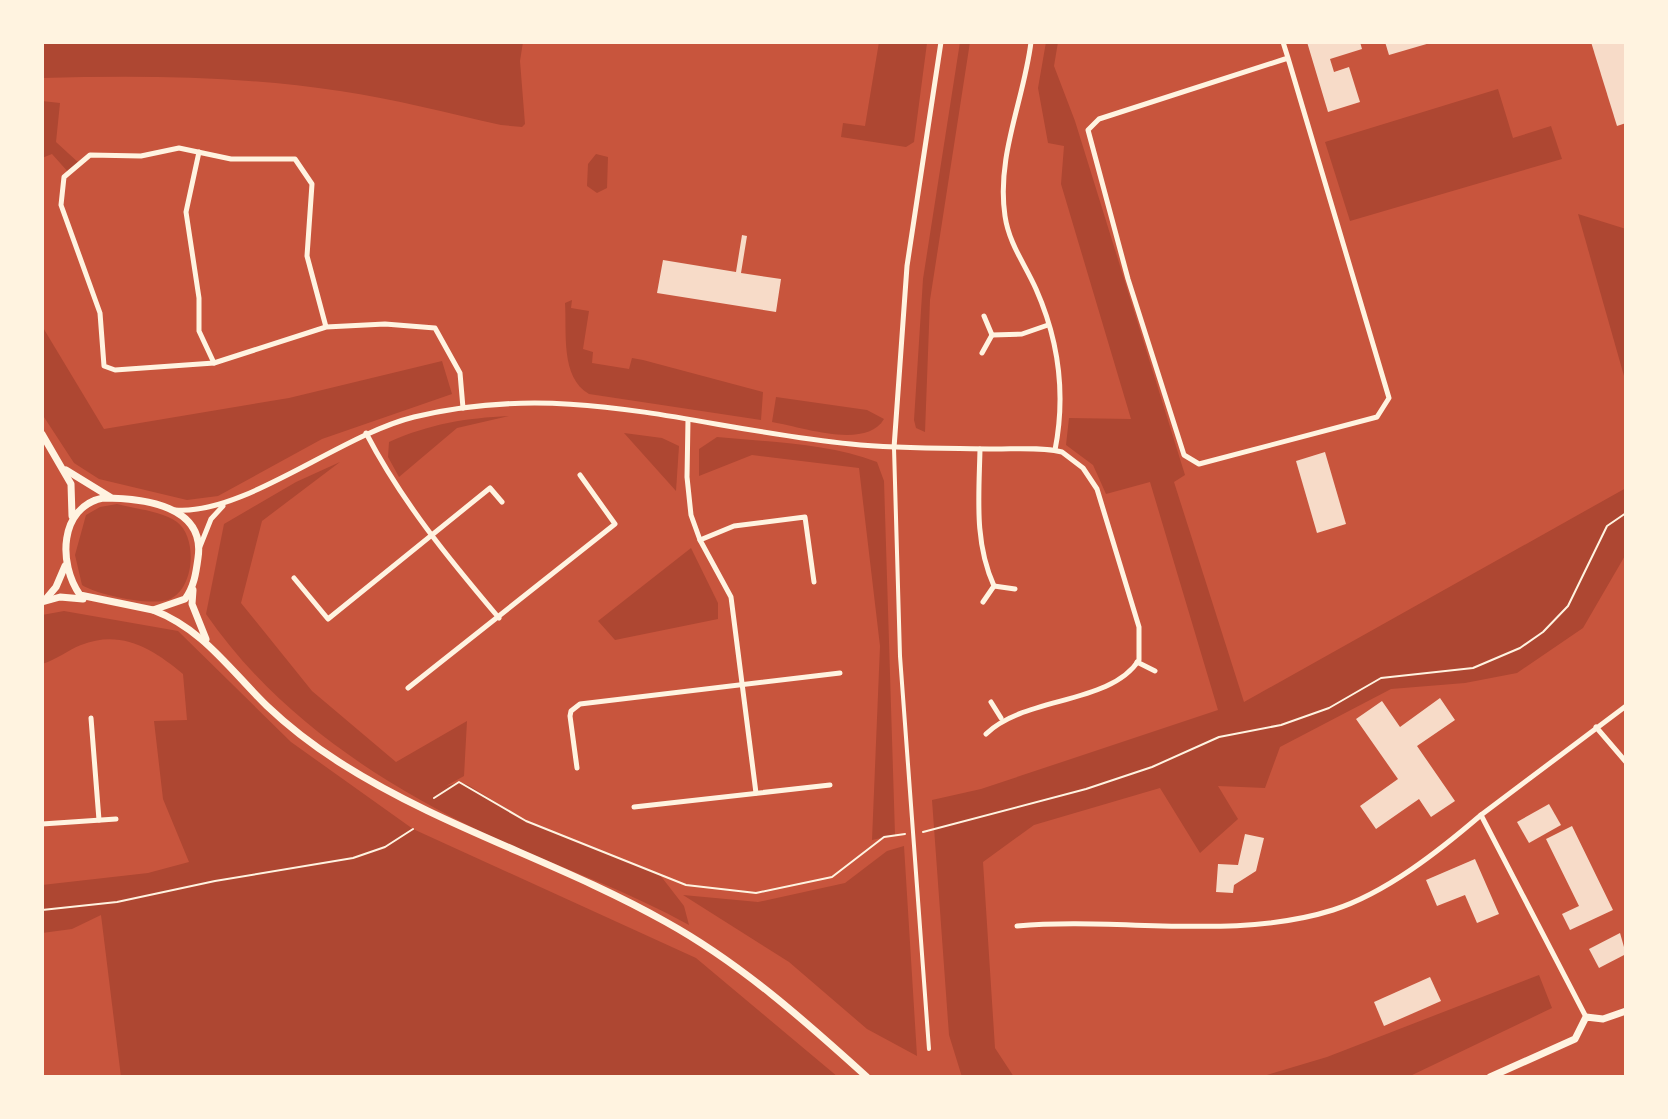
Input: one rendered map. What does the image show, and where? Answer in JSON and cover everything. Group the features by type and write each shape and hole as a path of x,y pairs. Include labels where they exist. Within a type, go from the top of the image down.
{"street":[{"path":"929,1049 899,641 894,448 907,266 941,42"},
{"path":"1031,42 1005,163 1005,219 1048,325 1062,380 1055,450"},
{"path":"1283,42 1288,58 1389,398 1377,417 1199,464 1184,455 1128,279 1088,130 1099,119 1288,58"},
{"path":"326,327 307,256 312,184 295,159 231,159 179,148 141,156 90,155 64,177 61,205 100,313 104,366 115,370 214,363 326,327 385,324 435,328 460,373 463,408"},
{"path":"199,152 186,212 196,266 199,331 214,363"},
{"path":"984,316 992,335"},
{"path":"992,335 1022,334 1048,325"},
{"path":"982,353 992,335"},
{"path":"42,434 65,468 79,481 113,498 191,511 223,505 366,433 413,417 509,402 563,401 894,448 1055,450 1074,459 1092,478 1097,489 1139,627 1137,662 1117,680 1104,686 1001,718 986,734"},
{"path":"688,420 688,496 700,540 731,597 745,685 756,793"},
{"path":"366,433 385,470 429,536 499,618"},
{"path":"980,449 979,526 987,570 994,586"},
{"path":"43,602 56,587 67,562 72,518 71,484 65,468"},
{"path":"408,688 615,524 580,475"},
{"path":"294,578 328,619 490,488 502,502"},
{"path":"72,518 89,501 113,498"},
{"path":"207,641 192,604 193,585 199,549 211,519 223,505"},
{"path":"170,509 193,523 198,532 199,549"},
{"path":"700,540 734,526 805,517 814,582"},
{"path":"67,562 73,585 80,595 93,600"},
{"path":"153,610 178,604 193,585"},
{"path":"994,586 1015,589"},
{"path":"983,602 994,586"},
{"path":"43,602 69,597 153,610 172,617 207,641 269,708 338,762 415,807 602,890 700,942 754,980 867,1077"},
{"path":"1137,662 1155,671"},
{"path":"577,768 570,716 575,706 840,673"},
{"path":"991,702 1001,718"},
{"path":"1017,926 1221,925 1282,921 1334,910 1405,872 1626,706"},
{"path":"91,718 99,820"},
{"path":"1596,727 1626,762"},
{"path":"634,807 830,785"},
{"path":"1481,815 1586,1017"},
{"path":"42,824 116,819"},
{"path":"1586,1017 1603,1019 1626,1011"},
{"path":"1490,1077 1575,1039 1586,1017"}],"path":[{"path":"920,832 961,824 1086,789 1152,767 1219,737 1281,725 1329,708 1381,678 1473,668 1520,648 1543,632 1568,606 1607,526 1626,513"},
{"path":"434,798 451,785 468,785 526,821 686,885 756,893 832,877 884,837 907,834"},
{"path":"42,910 117,902 215,881 353,858 385,847 413,829"}],"shaded area":[{"path":"42,42 523,42 520,61 525,124 522,127 501,125 360,94 266,82 154,77 42,78"},
{"path":"879,42 927,43 914,142 906,147 841,137 843,123 865,126"},
{"path":"960,42 970,42 930,300 925,432 916,428 914,420 923,279"},
{"path":"1046,42 1058,42 1054,66 1075,121 1185,475 1174,482 1244,702 1626,488 1626,554 1583,628 1517,673 1465,683 1391,689 1280,747 1265,788 1218,786 1238,819 1200,853 1160,788 1034,825 983,862 995,1048 1014,1077 962,1077 949,1035 932,800 981,789 1218,710 1150,482 1106,494 1093,465 1066,445 1069,418 1131,419 1061,184 1064,146 1048,143 1038,88"},
{"path":"1498,89 1513,138 1551,126 1562,159 1350,221 1325,142"},
{"path":"42,101 60,103 56,142 80,164 69,173 52,154 42,158"},
{"path":"596,154 608,157 607,188 597,193 587,186 588,164"},
{"path":"1578,214 1626,229 1626,383"},
{"path":"572,300 571,308 589,311 583,349 593,352 592,363 629,369 632,358 763,392 761,420 589,394 573,377 569,365 565,303"},
{"path":"42,326 104,429 289,398 442,361 452,394 322,439 218,496 187,500 99,479 74,463 42,414"},
{"path":"776,397 867,410 884,419 875,428 863,433 849,435 816,431 772,422"},
{"path":"509,416 457,428 399,477 388,457 389,442 433,426"},
{"path":"624,433 662,438 679,446 676,491"},
{"path":"717,437 818,447 877,462 884,481 895,835 872,840 880,646 859,468 752,455 699,476 699,449"},
{"path":"340,462 262,521 241,603 312,691 396,762 467,721 464,776 446,786 459,782 468,785 526,821 660,875 684,906 689,925 484,833 405,791 330,742 263,683 233,650 206,614 224,524 296,482"},
{"path":"117,504 164,515 183,529 188,538 191,561 185,583 172,598 153,602 127,599 82,585 75,555 86,515 100,507"},
{"path":"691,548 718,603 718,619 615,640 598,621"},
{"path":"64,611 178,631 291,742 413,829 696,958 838,1077 121,1077 101,915 72,929 42,933 42,885 148,873 189,862 163,799 154,721 187,720 183,674 136,644 110,639 81,645 42,664 42,615"},
{"path":"904,846 917,1056 867,1029 789,962 683,895 758,902 845,883 887,851"},
{"path":"1539,975 1552,1008 1408,1077 1260,1077 1327,1057"}],"building":[{"path":"1307,42 1360,42 1362,49 1330,59 1334,72 1349,67 1360,102 1328,112"},
{"path":"1385,42 1430,42 1430,43 1389,55"},
{"path":"1591,42 1626,42 1626,123 1617,126"},
{"path":"742,235 747,236 741,273 781,279 776,312 657,293 663,260 736,272"},
{"path":"1325,452 1346,524 1317,533 1296,461"},
{"path":"1440,698 1455,720 1417,746 1455,801 1431,817 1419,799 1376,829 1360,806 1398,779 1356,719 1382,701 1400,727"},
{"path":"1549,804 1561,825 1529,843 1517,822"},
{"path":"1572,826 1613,910 1570,930 1562,914 1579,906 1546,839"},
{"path":"1245,834 1264,838 1256,871 1234,885 1233,893 1216,892 1218,864 1238,865"},
{"path":"1475,859 1499,914 1477,923 1465,895 1437,906 1426,880"},
{"path":"1620,933 1626,954 1599,968 1589,949"},
{"path":"1430,977 1441,1001 1384,1026 1374,1002"}]}
